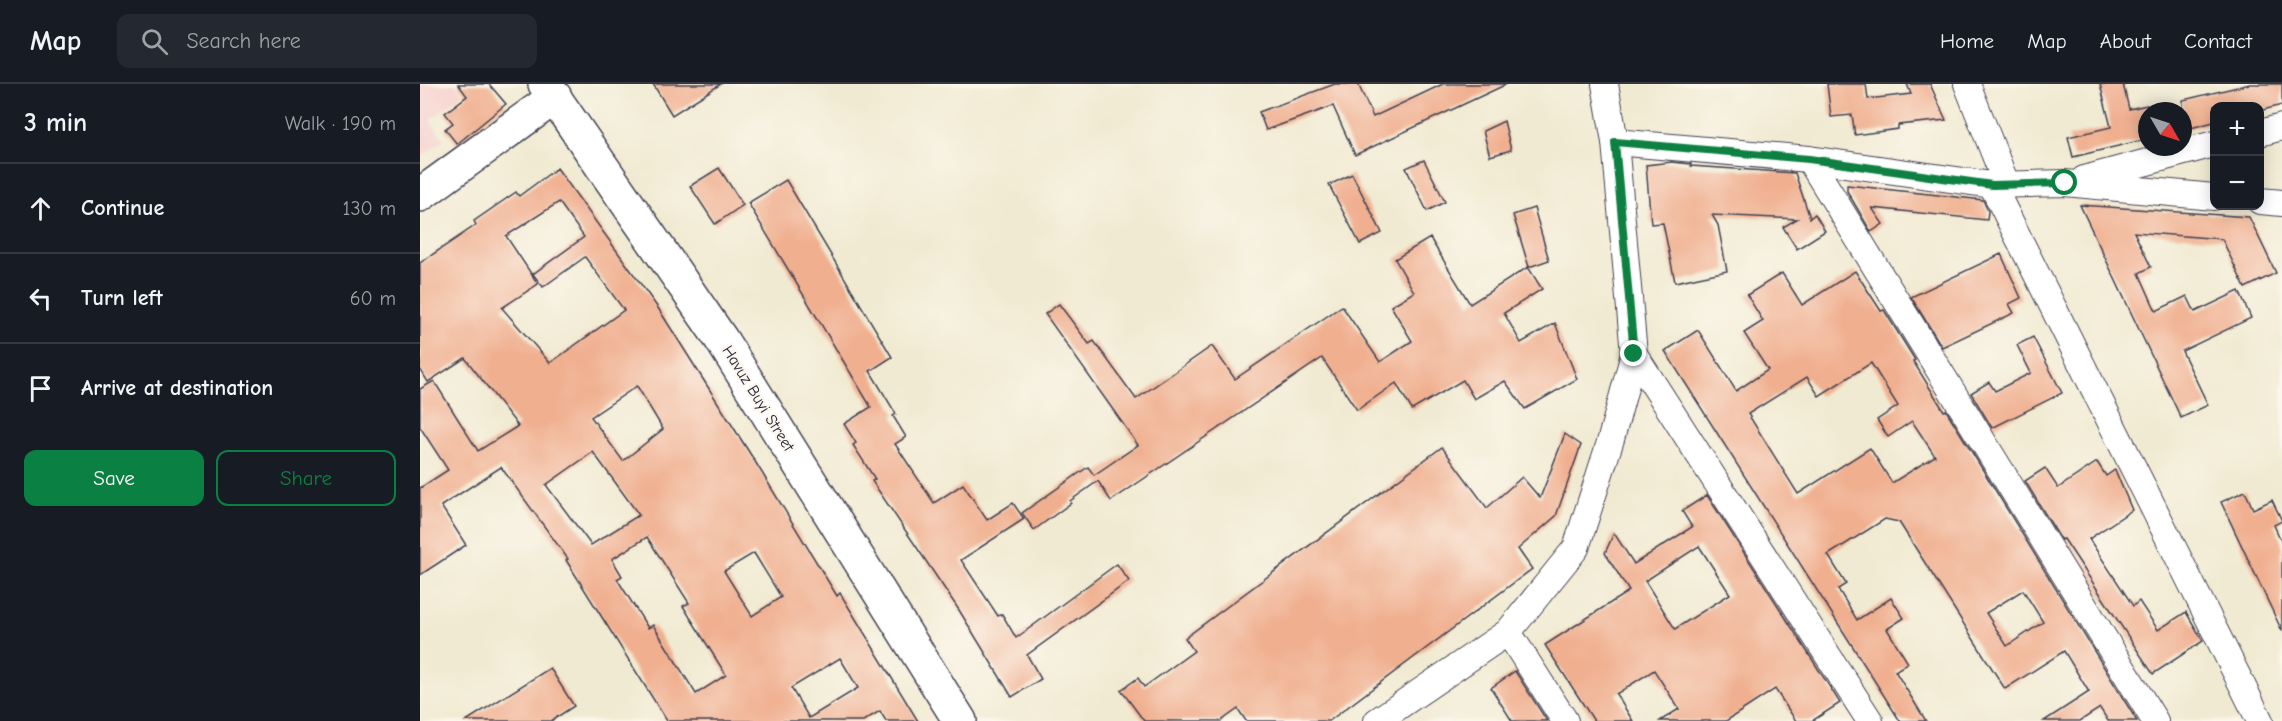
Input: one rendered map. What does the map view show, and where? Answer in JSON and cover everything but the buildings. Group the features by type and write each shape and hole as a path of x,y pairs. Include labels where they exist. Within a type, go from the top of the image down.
{"main road":[{"path":"420,195 550,90"},
{"name":"Havuz Buyi Street","path":"550,90 722,339 960,721"}],"street":[{"path":"1377,721 1508,632 1576,548 1611,439 1634,354 1615,142 1605,84"},
{"path":"1967,84 1999,186 2260,721"},
{"path":"2264,132 2282,127"},
{"path":"1615,142 1809,159 1999,186 2065,183 2210,197"},
{"path":"2065,183 2210,145"},
{"path":"1809,159 2156,721"},
{"path":"2264,201 2282,203"},
{"path":"1634,354 1870,721"},
{"path":"1508,632 1565,721"}],"shaded area":[{"path":"420,84 455,84 463,94 430,120 444,140 420,157"}],"route":[{"path":"1634,354 1615,142 1809,159 1992,185 2065,183"}]}
